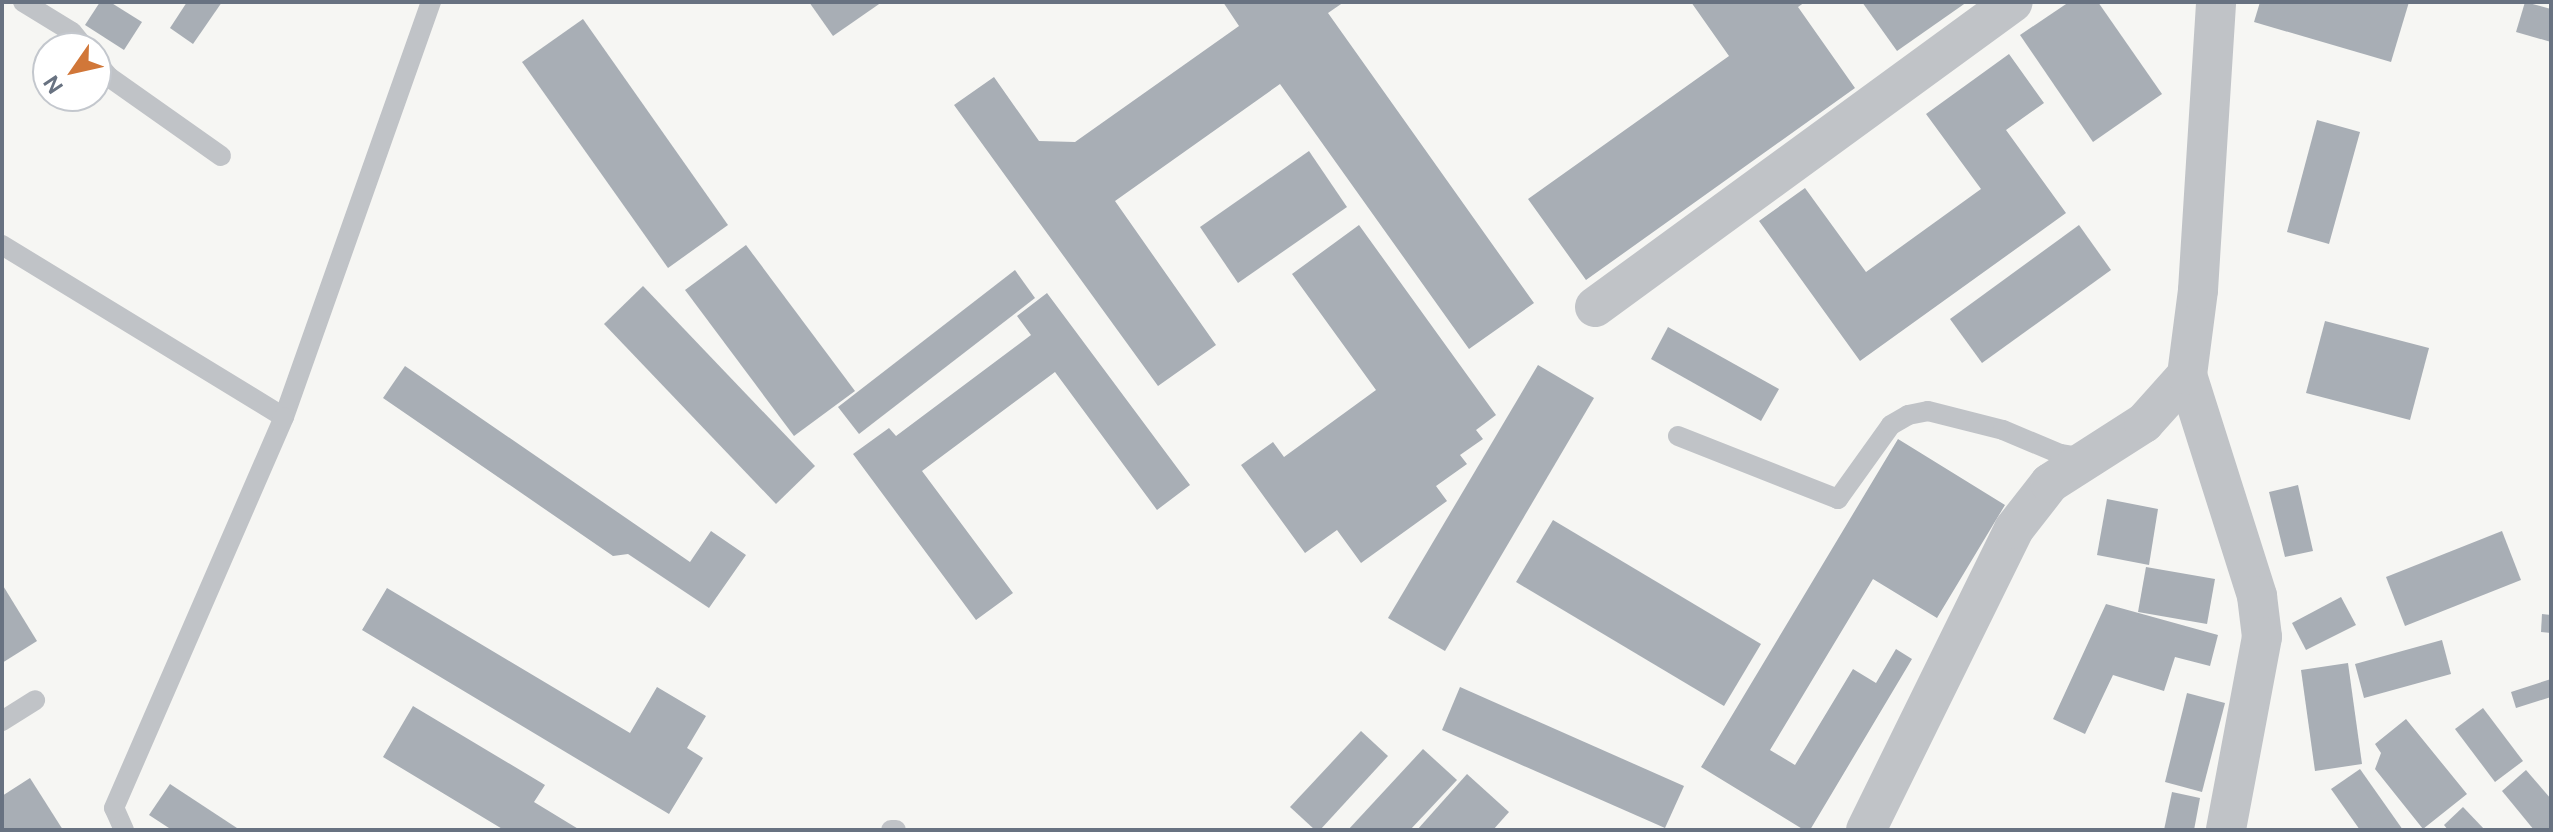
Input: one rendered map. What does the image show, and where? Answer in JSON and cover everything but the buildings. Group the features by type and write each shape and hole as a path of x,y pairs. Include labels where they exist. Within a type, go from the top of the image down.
{"street":[{"path":"1595,307 2013,2"},
{"path":"2216,2 2198,290 2187,375 2257,596 2262,637 2226,830"},
{"path":"1866,830 2014,529 2050,483 2144,423 2187,375"}],"lane":[{"path":"23,2 72,32"},
{"path":"124,830 114,808 284,417 431,2"},
{"path":"112,79 221,156"},
{"path":"2,245 284,417"},
{"path":"1678,436 1838,499 1891,425 1928,411 2003,430 2060,454 2085,458"},
{"path":"2,721 35,700"}]}
